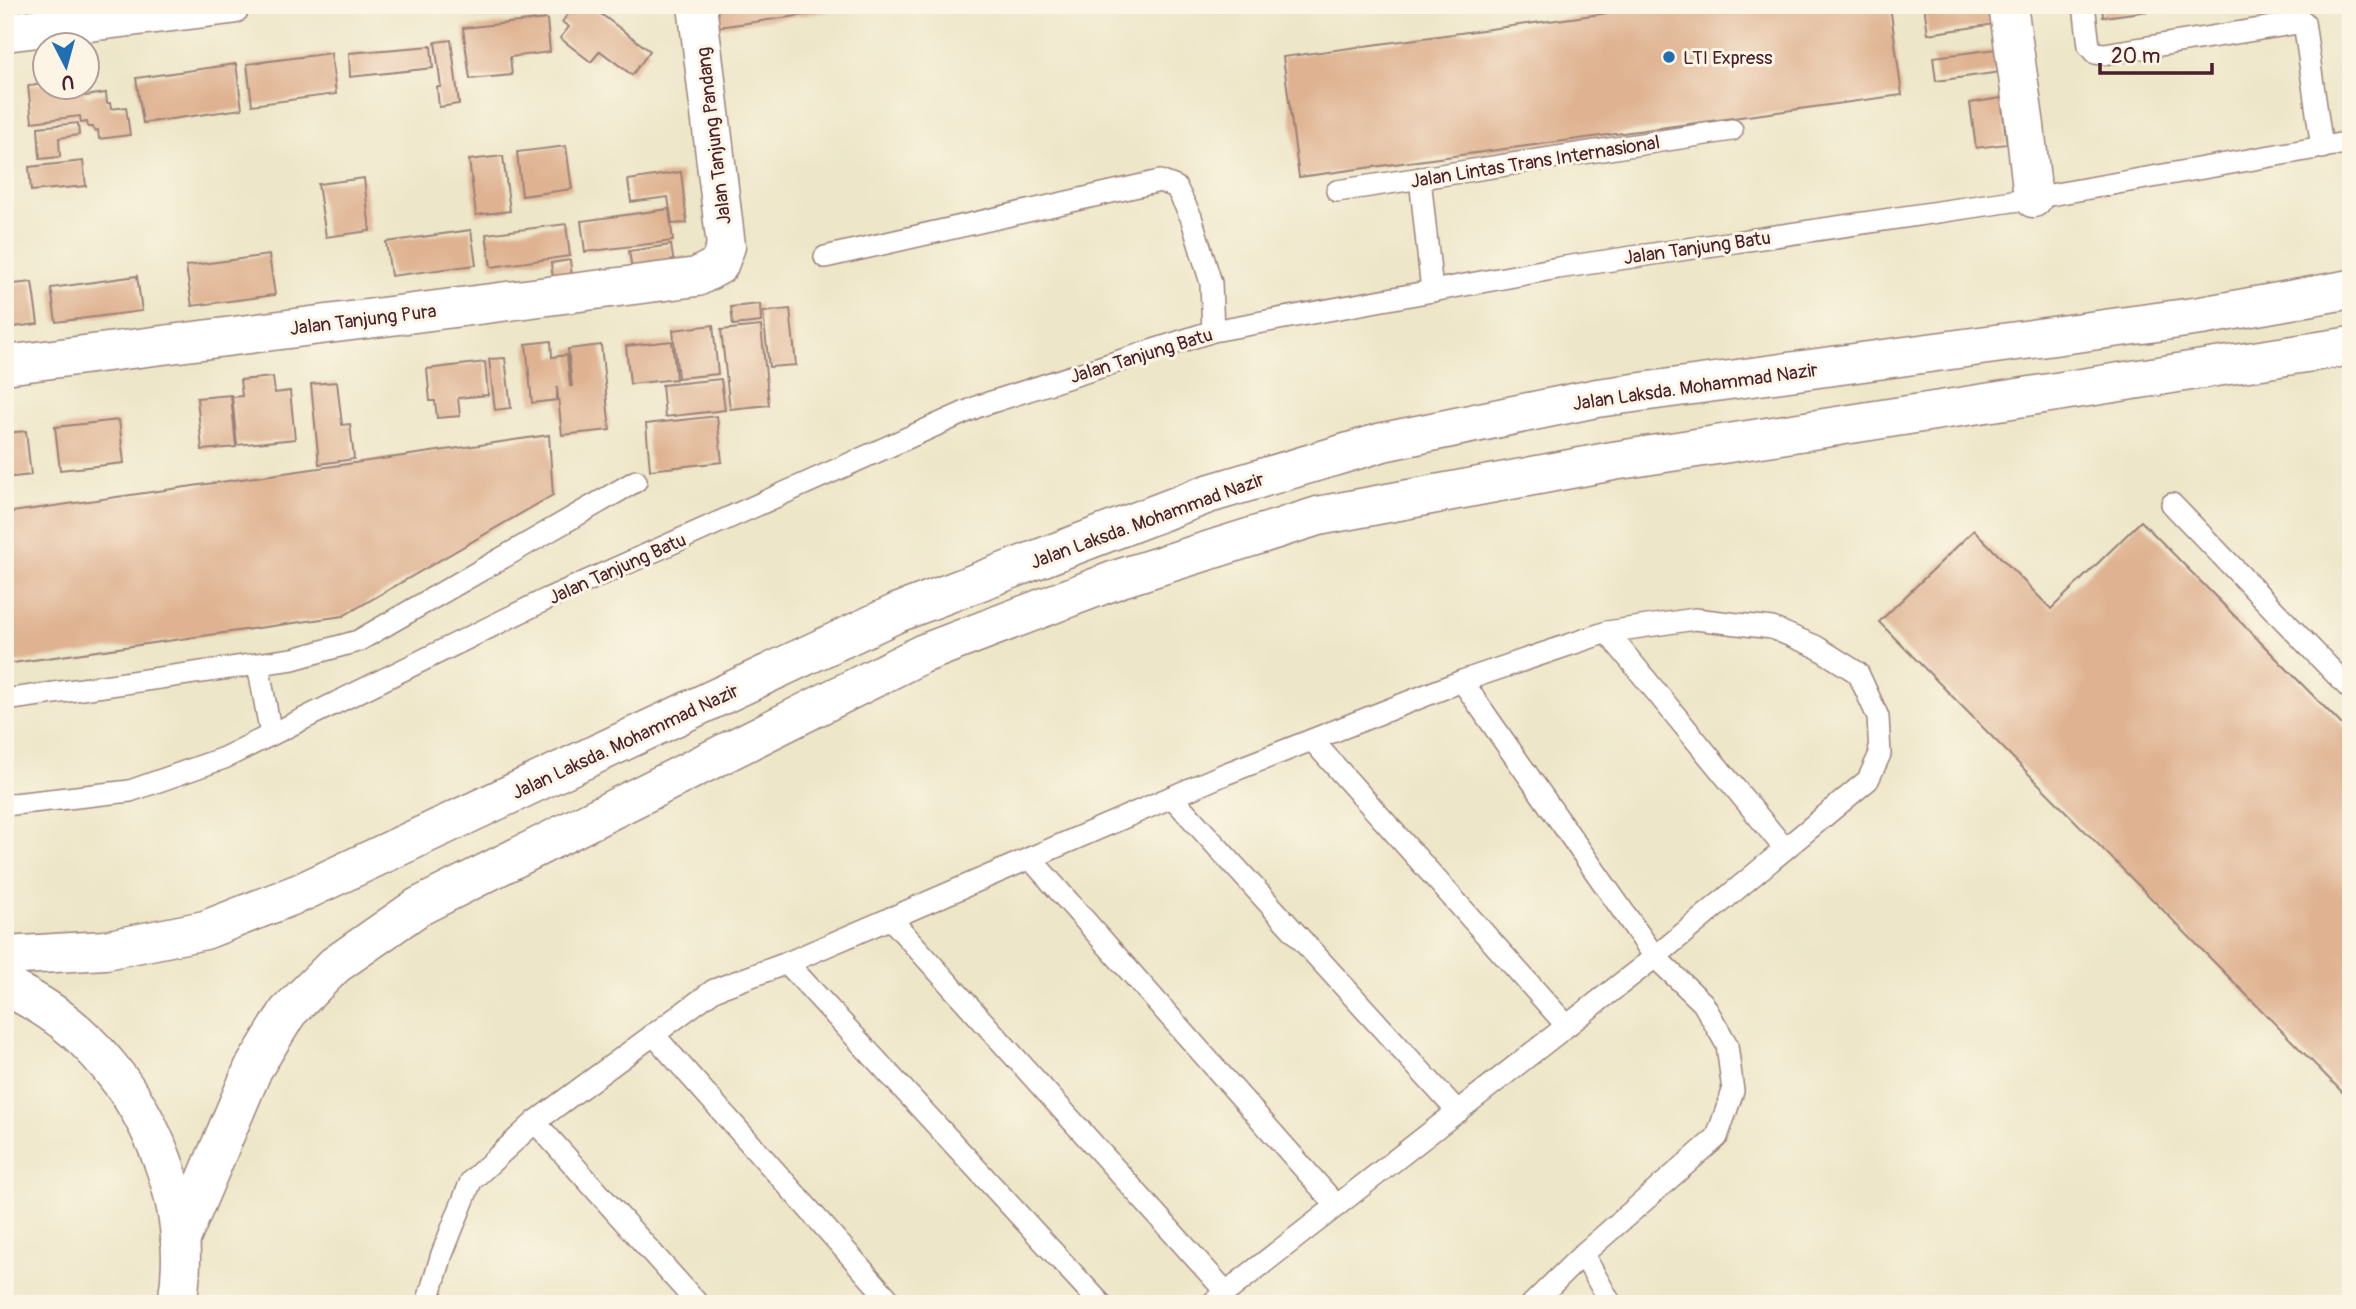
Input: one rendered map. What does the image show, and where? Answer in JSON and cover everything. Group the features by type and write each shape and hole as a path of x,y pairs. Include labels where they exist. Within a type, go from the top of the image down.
{"main road":[{"path":"13,22 231,5"},
{"name":"Jalan Tanjung Pandang","path":"697,5 726,246 719,265"},
{"path":"2008,5 2033,198"},
{"name":"Jalan Tanjung Pura","path":"5,365 697,277 719,265"},
{"name":"Jalan Laksda. Mohammad Nazir","path":"5,956 105,950 205,930 302,892 898,613 1208,494 1383,442 1597,398 2201,316 2351,289"},
{"path":"180,1241 253,1069 288,1012 335,965 418,907 922,654 1118,579 1318,516 1613,461 2351,346"},
{"path":"5,986 40,1004 84,1039 122,1082 152,1131 171,1185 180,1241 180,1291 177,1304"}],"lane":[{"path":"2084,5 2090,46 2095,53 2104,54 2303,13 2322,148"},
{"name":"Jalan Lintas Trans Internasional","path":"1338,191 1732,130"},
{"name":"Jalan Tanjung Batu","path":"5,805 130,791 224,758 547,599 979,405 1213,331 1558,268 2033,198 2351,142"},
{"path":"1420,178 1432,291"},
{"path":"825,257 1160,181 1176,187 1191,217 1211,283 1213,331"},
{"path":"5,700 293,659 358,641 636,481"},
{"path":"2172,504 2351,690"},
{"path":"427,1304 442,1254 471,1181 535,1122 714,990 787,963 890,918 1172,797 1312,740 1462,681 1606,632 1695,619 1772,628 1815,646 1858,673 1878,717 1880,754 1868,780 1655,957 1219,1298 890,918"},
{"path":"1606,632 1785,849"},
{"path":"258,664 271,734"},
{"path":"1462,681 1655,957 1703,1003 1727,1045 1733,1091 1717,1137 1583,1254 1532,1304"},
{"path":"1312,740 1567,1026"},
{"path":"1172,797 1458,1112"},
{"path":"1030,858 1338,1206"},
{"path":"787,963 1101,1304"},
{"path":"653,1034 893,1304"},
{"path":"535,1122 698,1304"},
{"path":"1583,1254 1611,1304"}],"building":[{"path":"575,5 589,5 650,51 632,75 600,51 591,62 560,38 569,27 562,22"},
{"path":"708,5 862,5 862,7 711,28"},
{"path":"1667,5 1890,5 1902,95 1299,177 1283,57"},
{"path":"1924,5 1993,5 1995,24 1928,34"},
{"path":"2102,5 2178,5 2179,7 2103,17"},
{"path":"547,19 550,52 510,57 512,75 470,79 463,28"},
{"path":"451,40 459,104 439,107 437,87 441,87 435,42"},
{"path":"431,46 433,68 350,77 349,53"},
{"path":"1997,49 2001,72 1936,81 1933,57"},
{"path":"331,53 336,94 252,105 247,64"},
{"path":"236,64 242,109 143,123 136,78"},
{"path":"28,86 32,86 32,102 102,102 102,94 106,93 111,109 126,107 130,135 99,139 98,130 94,131 93,127 88,127 87,122 81,123 80,116 32,122"},
{"path":"2001,98 2007,144 1976,148 1970,103"},
{"path":"78,123 79,135 59,138 60,157 40,159 38,127"},
{"path":"566,146 572,189 522,196 517,152"},
{"path":"503,156 510,211 476,215 469,160"},
{"path":"83,161 86,186 31,191 29,167"},
{"path":"681,172 687,223 672,224 668,197 631,202 628,180"},
{"path":"364,178 370,231 326,237 318,184"},
{"path":"669,209 673,241 585,252 581,221"},
{"path":"566,224 570,256 491,267 486,234"},
{"path":"471,230 476,265 391,276 386,242"},
{"path":"671,245 676,276 634,282 629,251"},
{"path":"269,255 275,295 192,306 186,266"},
{"path":"570,260 574,292 555,294 551,263"},
{"path":"137,276 142,311 56,322 51,288"},
{"path":"32,282 38,324 5,328 5,285"},
{"path":"760,304 761,322 733,325 731,307"},
{"path":"790,309 796,365 769,367 763,312"},
{"path":"713,325 718,374 678,378 673,330"},
{"path":"761,326 769,405 730,409 721,330"},
{"path":"551,341 552,357 567,355 570,386 568,349 601,345 610,430 562,435 557,387 557,400 532,403 526,344"},
{"path":"672,341 676,379 630,384 626,346"},
{"path":"505,358 511,408 495,410 489,359"},
{"path":"485,362 488,395 458,398 460,416 437,418 435,401 430,401 427,369"},
{"path":"273,377 275,393 290,391 295,439 237,445 232,397 242,396 240,380"},
{"path":"721,379 725,410 665,417 662,385"},
{"path":"337,382 342,425 350,424 354,459 319,464 311,384"},
{"path":"231,395 236,447 202,450 197,398"},
{"path":"717,416 722,462 650,470 646,424"},
{"path":"119,420 124,463 60,470 55,427"},
{"path":"26,431 31,475 5,478 5,433"},
{"path":"549,435 553,495 343,616 5,664 5,513"},
{"path":"2141,521 2351,734 2351,1101 1879,622 1974,530 2051,609"}],"place":[{"name":"LTI Express","path":"1669,57"}]}
